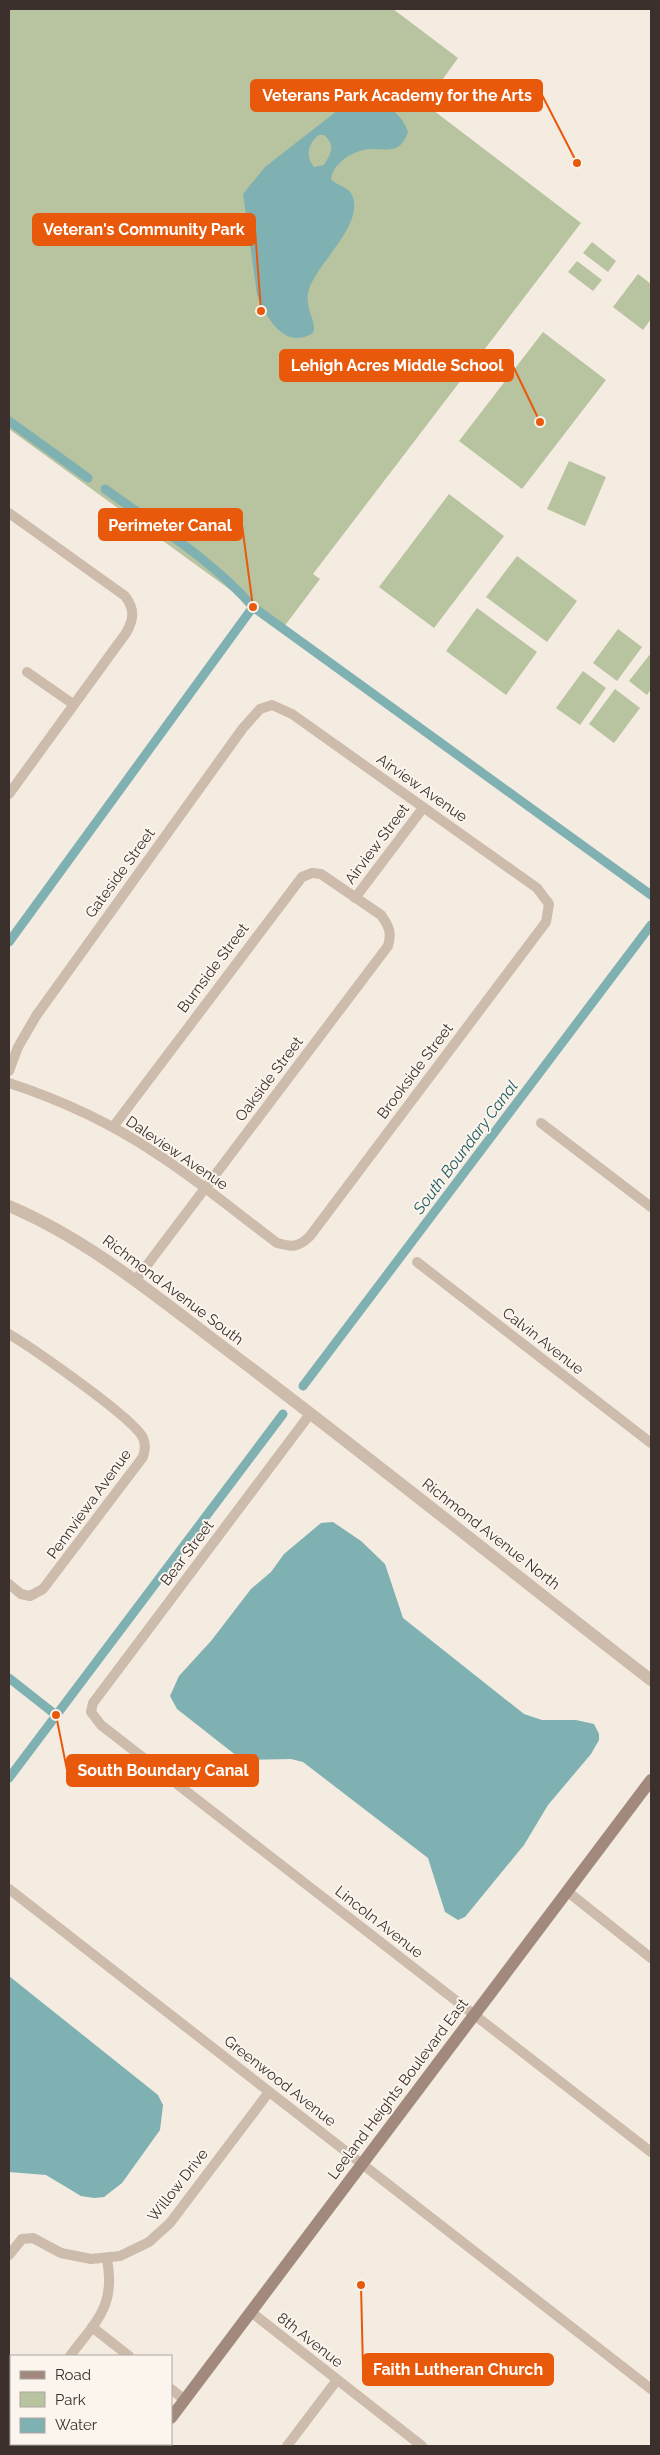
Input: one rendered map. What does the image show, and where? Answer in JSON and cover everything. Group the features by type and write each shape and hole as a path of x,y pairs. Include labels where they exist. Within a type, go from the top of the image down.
{"main road":[{"name":"Leeland Heights Boulevard East","path":"172,2417 651,1780"}],"street":[{"path":"9,512 126,596 134,614 126,633 9,794"},
{"path":"27,672 73,704"},
{"name":"Airview Avenue","path":"272,705 292,714 537,888 548,904"},
{"name":"Gateside Street","path":"9,1072 25,1033 54,990 244,728 260,709 272,705"},
{"name":"Airview Street","path":"355,898 423,808"},
{"name":"Burnside Street","path":"113,1127 302,877 312,873 321,874 355,898"},
{"name":"Oakside Street","path":"135,1281 388,946 391,934 388,924 381,915 355,898"},
{"name":"Brookside Street","path":"293,1247 302,1244 310,1236 546,922 548,904"},
{"name":"Daleview Avenue","path":"9,1083 60,1101 113,1127 158,1154 277,1243 293,1247"},
{"path":"541,1122 651,1207"},
{"name":"Richmond Avenue South","path":"9,1206 79,1241 135,1281 310,1414"},
{"name":"Calvin Avenue","path":"417,1262 651,1443"},
{"name":"Pennviewa Avenue","path":"9,1334 38,1352 126,1419 143,1437 146,1447 143,1457 50,1581 42,1589 30,1596 21,1594 9,1584"},
{"name":"Richmond Avenue North","path":"310,1414 651,1680"},
{"name":"Bear Street","path":"91,1712 93,1703 310,1414"},
{"name":"Lincoln Avenue","path":"91,1712 101,1726 651,2152"},
{"name":"Greenwood Avenue","path":"9,1889 651,2389"},
{"path":"568,1892 651,1958"},
{"name":"Willow Drive","path":"9,2255 22,2239 32,2238 72,2256 107,2259 136,2250 163,2231 269,2092"},
{"path":"71,2355 105,2308 110,2279 107,2259"},
{"name":"8th Avenue","path":"251,2312 420,2446"},
{"path":"92,2327 128,2355"},
{"path":"287,2446 337,2380"},
{"path":"172,2390 185,2400"}],"green space":[{"path":"9,9 393,9 458,58 425,104 581,223 313,574 320,579 283,628 9,429"},
{"path":"592,242 616,261 608,272 583,253"},
{"path":"577,261 602,280 593,291 568,272"},
{"path":"638,274 651,284 651,319 643,330 613,307"},
{"path":"543,332 606,380 522,489 459,441"},
{"path":"569,461 606,477 585,526 547,509"},
{"path":"449,494 504,536 434,628 379,587"},
{"path":"517,556 577,601 547,642 486,597"},
{"path":"477,608 537,652 506,695 446,651"},
{"path":"618,629 642,647 617,681 593,663"},
{"path":"651,653 651,689 647,695 629,681"},
{"path":"583,671 606,688 580,725 556,708"},
{"path":"615,689 640,708 614,743 589,724"}],"water":[{"path":"369,98 388,106 402,120 408,132 400,145 395,148 371,149 357,152 343,160 333,171 331,179 348,190 352,195 354,206 352,218 339,243 321,267 309,289 308,302 314,324 313,333 294,338 285,335 271,321 257,294 243,194 265,167 351,102","holes":["319,135 324,135 330,142 330,153 324,165 314,167 309,158 310,146 315,138"]},
{"path":"333,1522 361,1541 385,1564 403,1618 524,1714 542,1720 576,1720 594,1724 599,1734 599,1740 591,1754 548,1805 524,1845 465,1917 458,1920 445,1912 428,1858 303,1762 291,1759 242,1760 177,1709 170,1696 179,1676 211,1641 251,1589 271,1572 284,1554 321,1523"},
{"path":"9,1976 158,2095 163,2105 160,2130 122,2183 104,2197 81,2196 46,2175 9,2172"}],"waterway":[{"path":"9,421 88,478"},
{"path":"105,489 201,558 253,607"},
{"path":"9,942 253,607 651,895"},
{"name":"South Boundary Canal","path":"303,1386 651,925"},
{"name":"South Boundary Canal","path":"9,1778 283,1414"},
{"path":"9,1678 56,1715"}],"place":[{"name":"Veterans Park Academy for the Arts","path":"577,163"},
{"name":"Veteran's Community Park","path":"261,311"},
{"name":"Lehigh Acres Middle School","path":"540,422"},
{"name":"Perimeter Canal","path":"253,607"},
{"name":"South Boundary Canal","path":"56,1715"},
{"name":"Faith Lutheran Church","path":"361,2285"}]}
